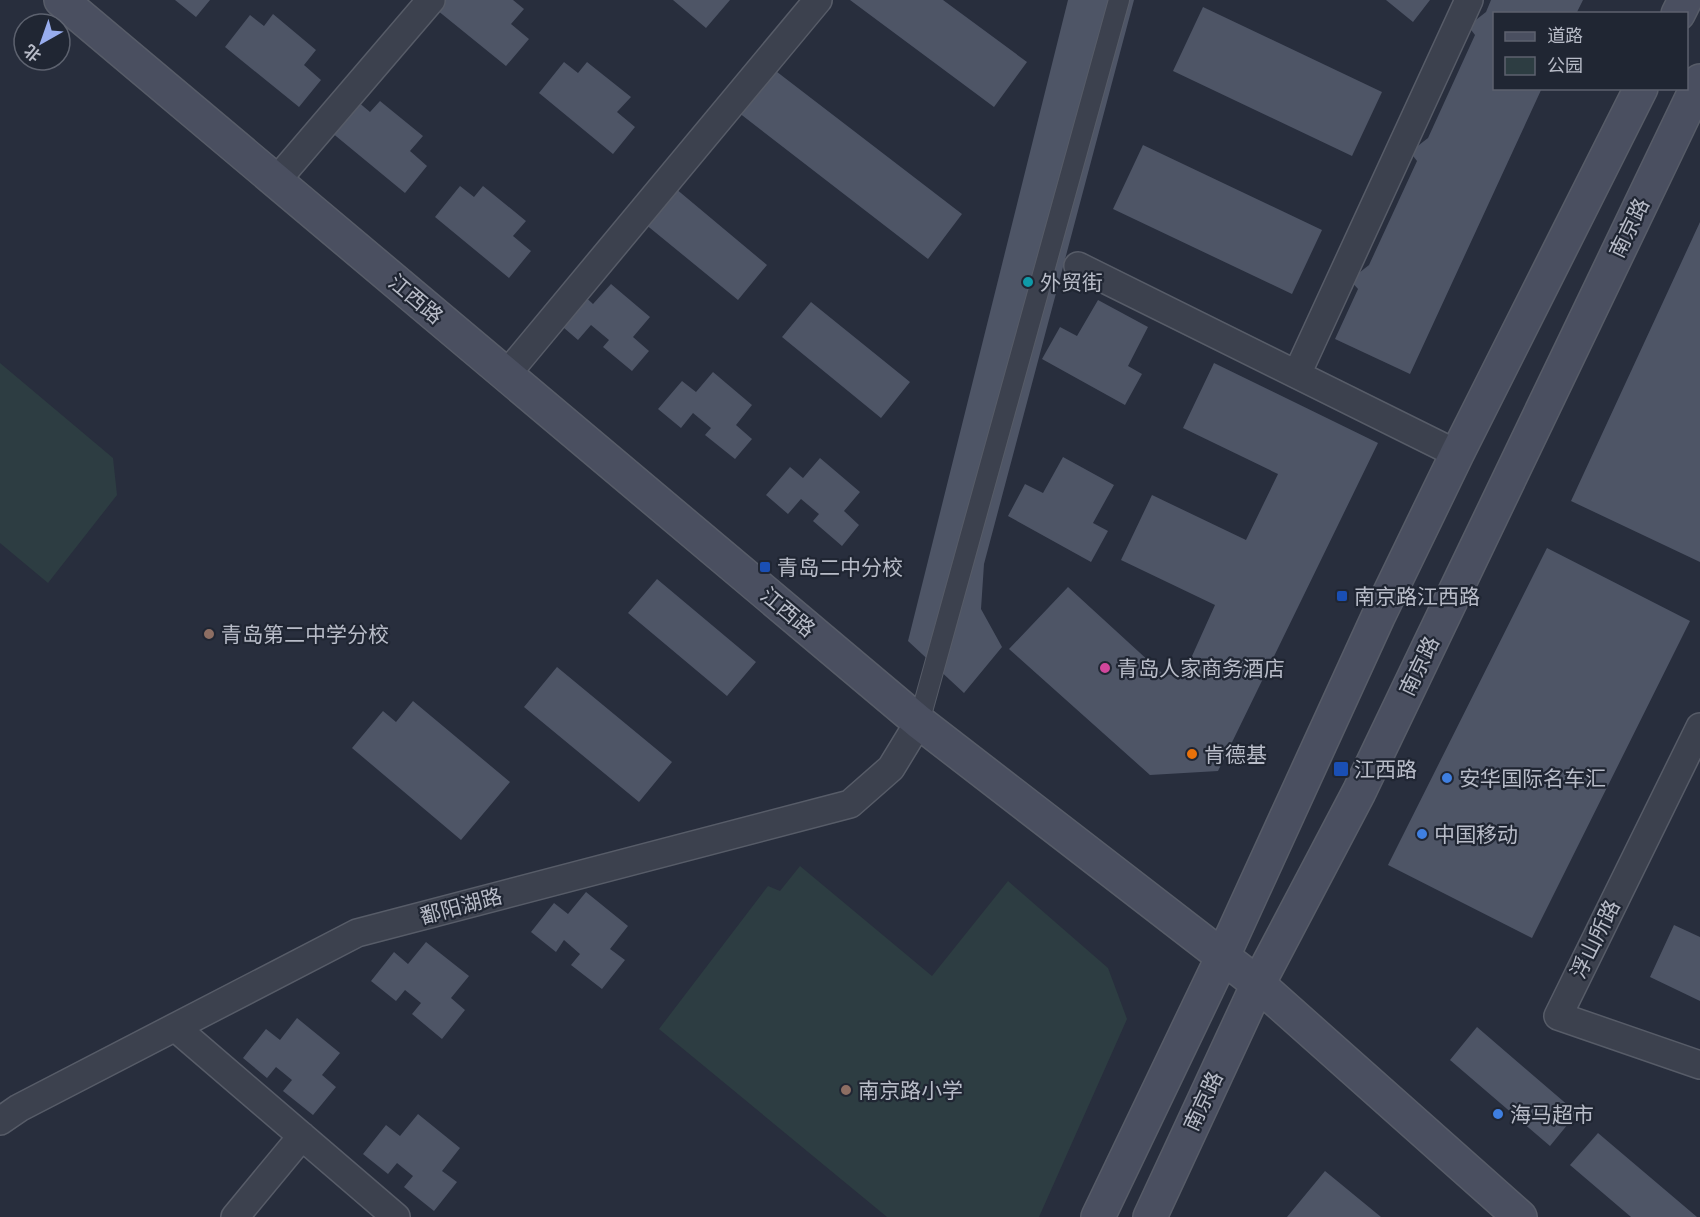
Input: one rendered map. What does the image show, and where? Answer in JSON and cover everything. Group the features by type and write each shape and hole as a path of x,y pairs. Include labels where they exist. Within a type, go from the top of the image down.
{"main road":[{"name":"江西路","path":"60,0 919,722 1258,984 1520,1217"},
{"name":"南京路","path":"1150,1217 1258,984 1359,792 1700,81"},
{"path":"1098,1217 1223,957 1378,617 1457,454 1640,90"}],"street":[{"path":"276,181 431,0"},
{"path":"506,375 818,0"},
{"path":"919,722 1119,0"},
{"path":"1297,374 1469,0"},
{"path":"1078,266 1457,454"},
{"name":"鄱阳湖路","path":"0,1121 19,1108 357,933 850,804 891,768 919,722"},
{"name":"浮山所路","path":"1700,727 1558,1016 1700,1065"},
{"path":"176,1028 396,1217"},
{"path":"235,1217 302,1136"}],"green space":[{"path":"0,363 113,458 117,495 48,583 0,543"},
{"path":"800,866 932,976 1008,881 1108,968 1127,1019 1039,1217 887,1217 659,1029 768,886 780,891"}],"building":[{"path":"175,0 210,0 196,17"},
{"path":"437,0 513,0 524,9 511,24 529,39 506,66 432,6"},
{"path":"673,0 730,0 706,28"},
{"path":"850,0 943,0 1027,62 994,107"},
{"name":"外贸街","path":"1068,0 1134,0 984,564 981,609 1002,647 964,693 908,641"},
{"path":"1386,0 1430,0 1413,22"},
{"path":"1491,0 1583,0 1577,12 1493,12 1493,90 1541,90 1410,374 1335,339 1358,289 1350,280 1369,265 1417,161 1410,152 1428,138 1475,35 1468,26 1486,12"},
{"path":"1203,7 1382,92 1352,156 1173,71"},
{"path":"273,14 316,50 304,65 321,80 299,107 225,47 250,15 264,26"},
{"path":"564,62 578,73 587,62 631,97 617,112 635,127 613,154 539,93"},
{"path":"768,65 962,214 928,259 734,109"},
{"path":"357,101 370,112 380,101 423,136 410,151 427,166 405,193 331,132"},
{"path":"1143,145 1322,230 1292,294 1113,209"},
{"path":"669,183 767,265 738,300 639,219"},
{"path":"460,186 474,197 483,186 526,221 513,236 531,251 509,278 435,217"},
{"path":"1700,222 1700,562 1571,501"},
{"path":"611,284 650,317 633,337 649,351 632,371 603,347 609,340 591,325 578,340 556,321 580,292 593,304"},
{"path":"1098,300 1148,327 1128,366 1142,374 1125,405 1042,359 1060,327 1077,336"},
{"path":"811,302 910,382 881,418 782,337"},
{"path":"1214,363 1378,443 1218,771 1150,775 1009,649 1068,587 1163,674 1183,676 1215,605 1121,560 1152,495 1246,540 1278,474 1183,428"},
{"path":"713,372 752,405 736,425 752,439 735,459 705,435 711,428 693,413 681,428 658,409 682,381 696,392"},
{"path":"1063,457 1114,485 1093,523 1108,531 1091,562 1008,516 1025,484 1043,493"},
{"path":"820,458 860,492 844,511 859,525 842,546 813,521 819,514 801,499 788,514 766,495 790,467 803,478"},
{"path":"1547,548 1690,621 1532,938 1388,865"},
{"path":"657,579 756,662 727,696 628,613"},
{"path":"557,667 672,762 639,802 524,707"},
{"path":"413,701 510,782 461,840 352,748 383,711 396,722"},
{"path":"586,892 628,926 610,949 625,960 602,989 571,965 580,954 564,940 556,952 531,932 554,903 568,914"},
{"path":"1674,925 1700,937 1700,1001 1650,977"},
{"path":"426,942 469,976 451,998 465,1010 442,1039 412,1014 421,1003 405,990 396,1001 371,981 394,952 408,964"},
{"path":"297,1018 340,1053 322,1075 336,1087 313,1115 283,1091 292,1080 276,1067 267,1078 243,1058 266,1029 280,1040"},
{"path":"1477,1027 1577,1113 1550,1146 1450,1060"},
{"path":"418,1114 460,1148 442,1171 457,1182 434,1211 404,1187 413,1176 397,1163 388,1174 363,1154 386,1125 400,1136"},
{"path":"1598,1133 1697,1217 1631,1217 1570,1165"},
{"path":"1325,1171 1381,1217 1287,1217"}],"place":[{"name":"外贸街","path":"1028,282"},
{"name":"青岛二中分校","path":"765,567"},
{"name":"南京路江西路","path":"1342,596"},
{"name":"青岛第二中学分校","path":"209,634"},
{"name":"青岛人家商务酒店","path":"1105,668"},
{"name":"肯德基","path":"1192,754"},
{"name":"江西路","path":"1341,769"},
{"name":"安华国际名车汇","path":"1447,778"},
{"name":"中国移动","path":"1422,834"},
{"name":"南京路小学","path":"846,1090"},
{"name":"海马超市","path":"1498,1114"}]}
